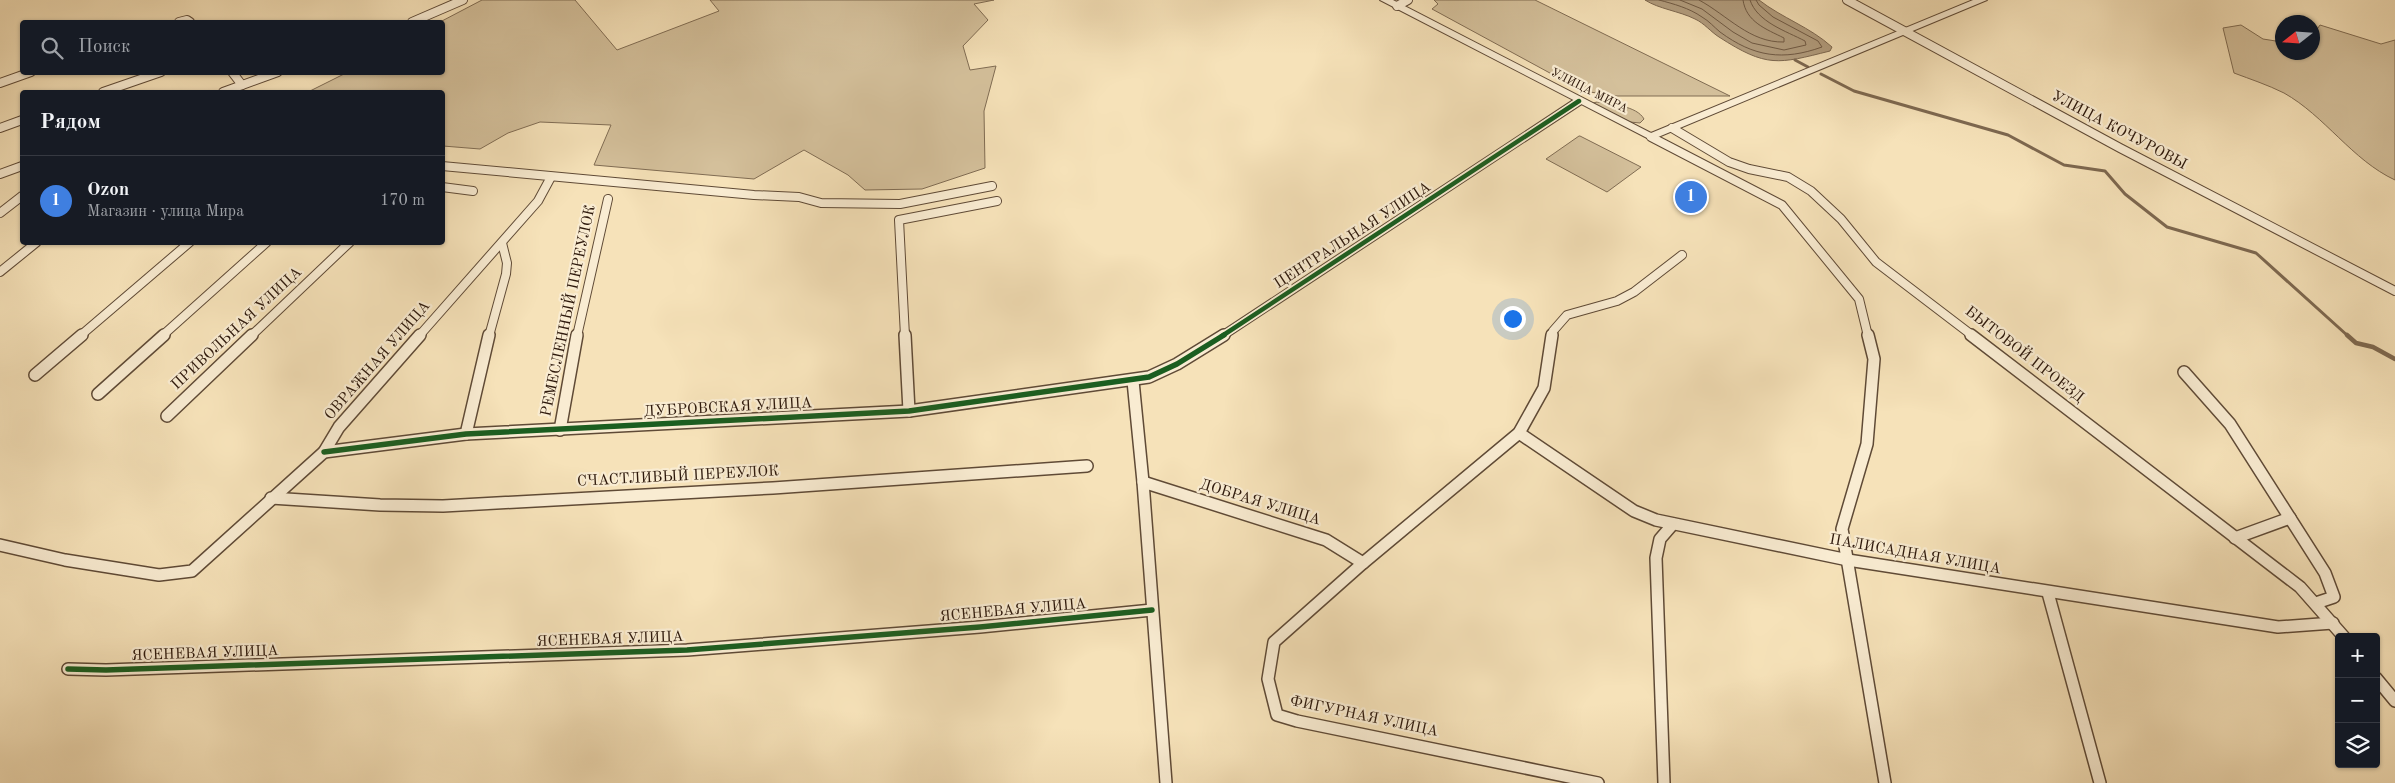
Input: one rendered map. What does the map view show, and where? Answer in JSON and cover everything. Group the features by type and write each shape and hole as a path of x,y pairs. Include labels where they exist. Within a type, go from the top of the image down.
{"street":[{"path":"417,20 463,0"},
{"name":"УЛИЦА МИРА","path":"1385,0 1652,136 1782,205 1859,299 1874,359 1866,444 1842,529 1848,560"},
{"path":"1397,6 1408,0"},
{"name":"УЛИЦА КОЧУРОВЫ","path":"1847,0 2126,152 2395,291"},
{"path":"1652,136 1982,0"},
{"path":"0,83 23,75"},
{"path":"109,90 152,75"},
{"path":"234,75 242,85"},
{"path":"228,90 270,75"},
{"name":"ЦЕНТРАЛЬНАЯ УЛИЦА","path":"1133,381 1164,372 1177,364 1356,249 1580,101"},
{"path":"0,128 20,121"},
{"name":"БЫТОВОЙ ПРОЕЗД","path":"1672,128 1732,163 1749,169 1784,175 1799,182 1821,198 1876,262 2300,587 2341,633"},
{"path":"445,166 551,178 800,197 821,203 900,204 992,186"},
{"path":"0,174 20,167"},
{"name":"ОВРАЖНАЯ УЛИЦА","path":"0,544 65,560 159,575 192,571 270,498 324,452 339,427 538,201 551,178"},
{"path":"445,187 473,191"},
{"path":"0,213 20,198"},
{"name":"РЕМЕСЛЕННЫЙ ПЕРЕУЛОК","path":"560,430 578,328 608,199"},
{"path":"908,411 899,220 997,201"},
{"path":"466,434 496,307 506,274 507,263 502,242"},
{"path":"0,272 33,245"},
{"path":"35,375 187,245"},
{"path":"98,394 264,245"},
{"name":"ПРИВОЛЬНАЯ УЛИЦА","path":"166,416 347,245"},
{"name":"ФИГУРНАЯ УЛИЦА","path":"1598,783 1298,722 1277,714 1268,679 1274,642 1363,563 1494,456 1520,432 1544,388 1553,331 1567,315 1618,302 1682,255"},
{"path":"2184,372 2230,424 2325,573 2334,597 2316,603"},
{"path":"1133,381 1143,482 1166,783"},
{"name":"ДУБРОВСКАЯ УЛИЦА","path":"324,452 466,434 908,411 1133,381"},
{"name":"ПАЛИСАДНАЯ УЛИЦА","path":"1520,432 1634,511 1673,524 1848,560 2048,593 2278,627 2333,623"},
{"name":"СЧАСТЛИВЫЙ ПЕРЕУЛОК","path":"270,498 380,505 443,506 773,488 1087,466"},
{"name":"ДОБРАЯ УЛИЦА","path":"1143,482 1326,540 1363,563"},
{"path":"2235,538 2290,518"},
{"path":"1664,783 1656,558 1660,539 1673,524"},
{"path":"1848,560 1885,783"},
{"path":"2048,593 2100,783"},
{"name":"ЯСЕНЕВАЯ УЛИЦА","path":"68,669 106,670 688,650 980,627 1152,610"},
{"path":"2380,683 2395,701"}],"shaded area":[{"path":"482,0 575,0 617,50 719,11 710,0 994,0 974,4 988,20 963,46 970,70 996,66 984,111 985,168 922,189 865,190 848,175 804,150 754,179 594,165 611,125 540,122 508,133 480,149 445,146 445,90 312,90 342,75 445,75 444,20"},
{"path":"1434,0 1535,0 1730,96 1617,96 1583,91 1432,9 1438,4"},
{"path":"2241,25 2263,39 2275,41 2275,60 2320,60 2320,25 2381,44 2395,40 2395,180 2365,161 2313,113 2284,93 2234,73 2223,28"},
{"path":"1597,102 1630,108 1644,119 1640,123 1630,122 1593,103"},
{"path":"1579,136 1641,167 1607,192 1546,159"}],"water":[{"path":"1645,0 1759,0 1815,34 1832,47 1830,51 1797,59 1773,61 1749,54 1735,47 1695,19 1656,6"}],"waterway":[{"path":"1795,60 1808,67"},
{"path":"1821,74 1854,91 2008,135 2064,165 2105,171 2125,194 2167,227 2256,253 2348,336"},
{"path":"2347,335 2356,343 2373,347 2395,359"}],"cycle path":[{"path":"324,452 466,434 909,411 1149,377 1177,364 1225,334 1579,101"},
{"path":"68,669 106,670 687,650 980,627 1152,610"}],"place":[{"name":"Ozon","path":"1691,197"}]}
